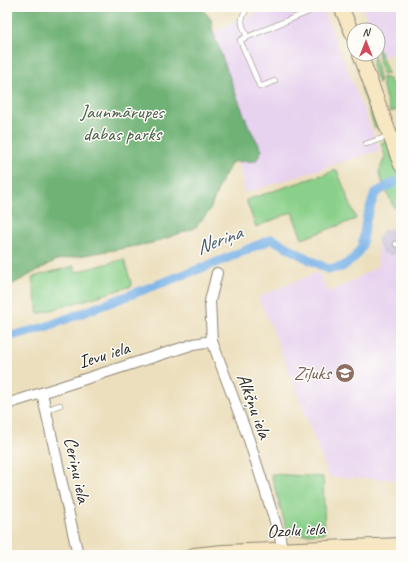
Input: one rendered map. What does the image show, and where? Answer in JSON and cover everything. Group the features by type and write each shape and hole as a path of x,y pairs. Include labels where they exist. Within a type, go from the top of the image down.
{"main road":[{"path":"341,7 348,22"},
{"path":"363,62 390,136 398,148 401,165"},
{"name":"Ozolu iela","path":"194,555 394,546"}],"street":[{"name":"Alkšņu iela","path":"217,273 210,301 212,341 248,440 280,537 282,550"},
{"name":"Ievu iela","path":"7,404 194,344 212,341"},
{"name":"Ceriņu iela","path":"42,393 78,555"}],"lane":[{"path":"247,37 241,23 242,16 248,7"},
{"path":"275,81 260,87 240,40 308,12 306,7"},
{"path":"366,144 390,136"},
{"path":"46,410 60,405"}],"shaded area":[{"path":"278,7 322,7 380,150 245,193 213,32 268,8 270,11"},
{"path":"362,7 401,7 401,52 386,56 386,22 368,22"},
{"path":"394,228 401,233 401,253 391,256 382,253 377,240 383,230"},
{"name":"Zīļuks","path":"377,244 391,256 401,253 401,480 329,477 277,340 258,297 318,272 328,292 349,283 378,266"}],"green space":[{"name":"Jaunmārupes dabas parks","path":"7,7 191,7 202,9 211,19 213,32 235,92 249,127 262,150 256,161 232,162 219,186 210,210 195,228 153,243 57,260 11,285 7,290"},
{"path":"373,62 376,62 380,82 378,83 372,65"},
{"path":"380,62 384,62 388,73 382,74"},
{"path":"361,73 382,125 375,128 362,90"},
{"path":"382,77 389,79 397,95 401,109 390,112 383,88"},
{"path":"385,141 388,143 401,181 401,216 393,206 380,177 379,172 385,156 381,143"},
{"path":"337,170 356,219 302,239 292,212 256,227 246,200"},
{"path":"124,259 132,286 38,314 32,277 74,266 76,272"},
{"path":"271,474 323,477 325,533 288,535"}],"waterway":[{"name":"Neriņa","path":"7,337 45,327 220,261 272,239 328,269 342,267 354,258 362,247 366,220 375,193 395,182"}],"place":[{"name":"Zīļuks","path":"345,373"}]}
